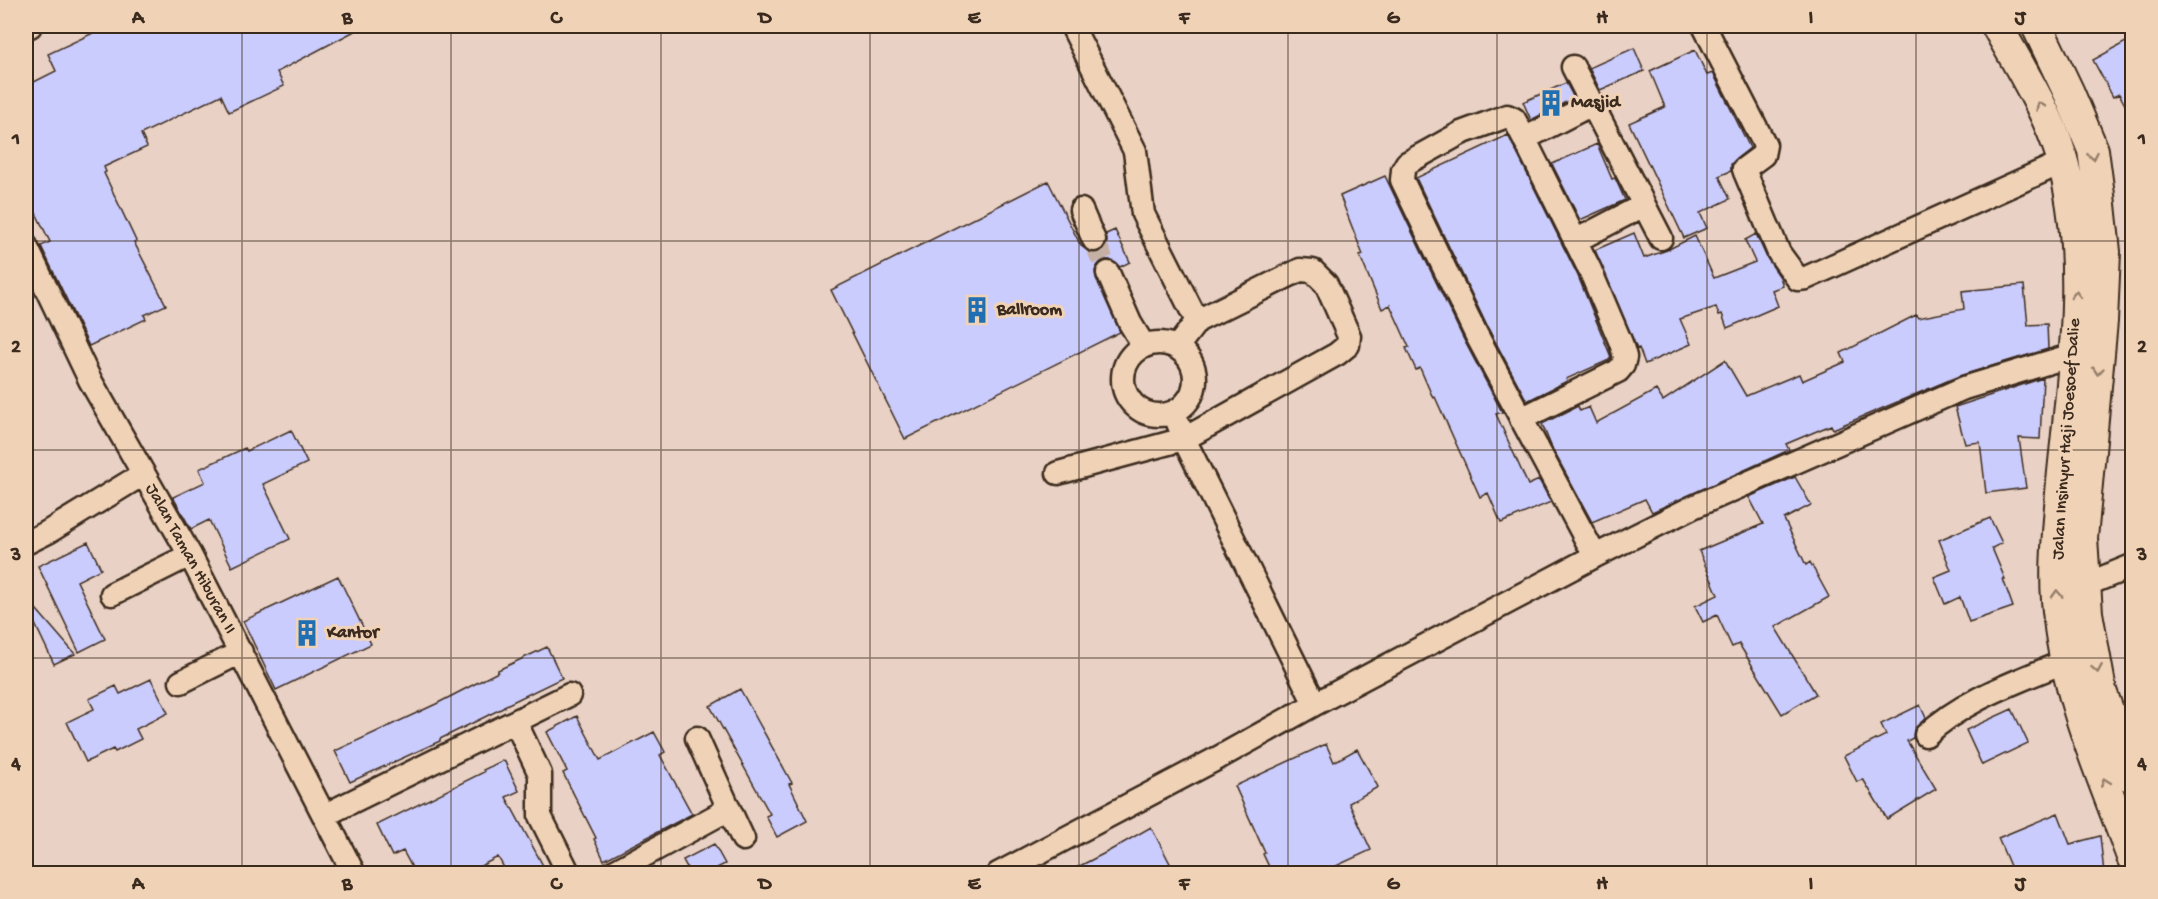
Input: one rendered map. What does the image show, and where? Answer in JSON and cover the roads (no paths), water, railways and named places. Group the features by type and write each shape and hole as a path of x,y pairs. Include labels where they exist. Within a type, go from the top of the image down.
{"main road":[{"name":"Jalan Insinyur Haji Joesoef Dalie","path":"1997,26 2037,99 2063,162 2073,205 2076,247 2076,313 2058,538 2056,586 2059,620 2075,697 2133,856"},
{"name":"Jalan Insinyur Haji Joesoef Dalie","path":"2037,26 2070,93 2093,150 2104,241 2102,321 2082,538 2087,613 2101,691 2133,777"}],"street":[{"path":"26,28 30,26"},
{"path":"1072,26 1135,151 1143,214 1197,321"},
{"path":"1704,26 1765,145 1760,158 1744,169 1779,253 1798,279 1806,278 2063,162"},
{"path":"1573,67 1660,238"},
{"path":"1524,139 1592,104"},
{"path":"1521,419 1618,371 1625,357 1621,343 1575,241 1514,119 1507,116 1461,134 1407,163 1401,175 1476,334 1521,419 1595,556"},
{"path":"1575,241 1644,205"},
{"path":"1081,210 1094,240"},
{"name":"Jalan Taman Hiburan II","path":"26,246 77,353 190,555 354,873"},
{"path":"1058,473 1184,439 1336,354 1348,345 1349,336 1326,284 1313,271 1300,270 1197,321 1177,347"},
{"path":"1108,273 1130,323 1144,346"},
{"path":"1166,343 1177,347 1192,363 1195,374 1194,386 1190,396 1174,412 1152,414 1141,410 1126,394 1123,371 1134,352 1144,346 1166,343"},
{"path":"998,873 1595,556 1703,502 1964,388 2073,355"},
{"path":"1174,412 1184,439 1315,704"},
{"path":"26,543 143,474"},
{"path":"112,594 190,555"},
{"path":"2085,585 2133,566"},
{"path":"181,682 241,652"},
{"path":"1926,735 1940,722 1979,698 2066,661"},
{"path":"325,815 569,695"},
{"path":"516,723 540,774 540,816 569,873"},
{"path":"697,738 742,839"},
{"path":"610,873 729,808"}],"tunnel":[{"path":"1094,240 1108,273"}],"place":[{"name":"Masjid","path":"1551,103"},
{"name":"Ballroom","path":"977,310"},
{"name":"Kantor","path":"307,633"}]}
